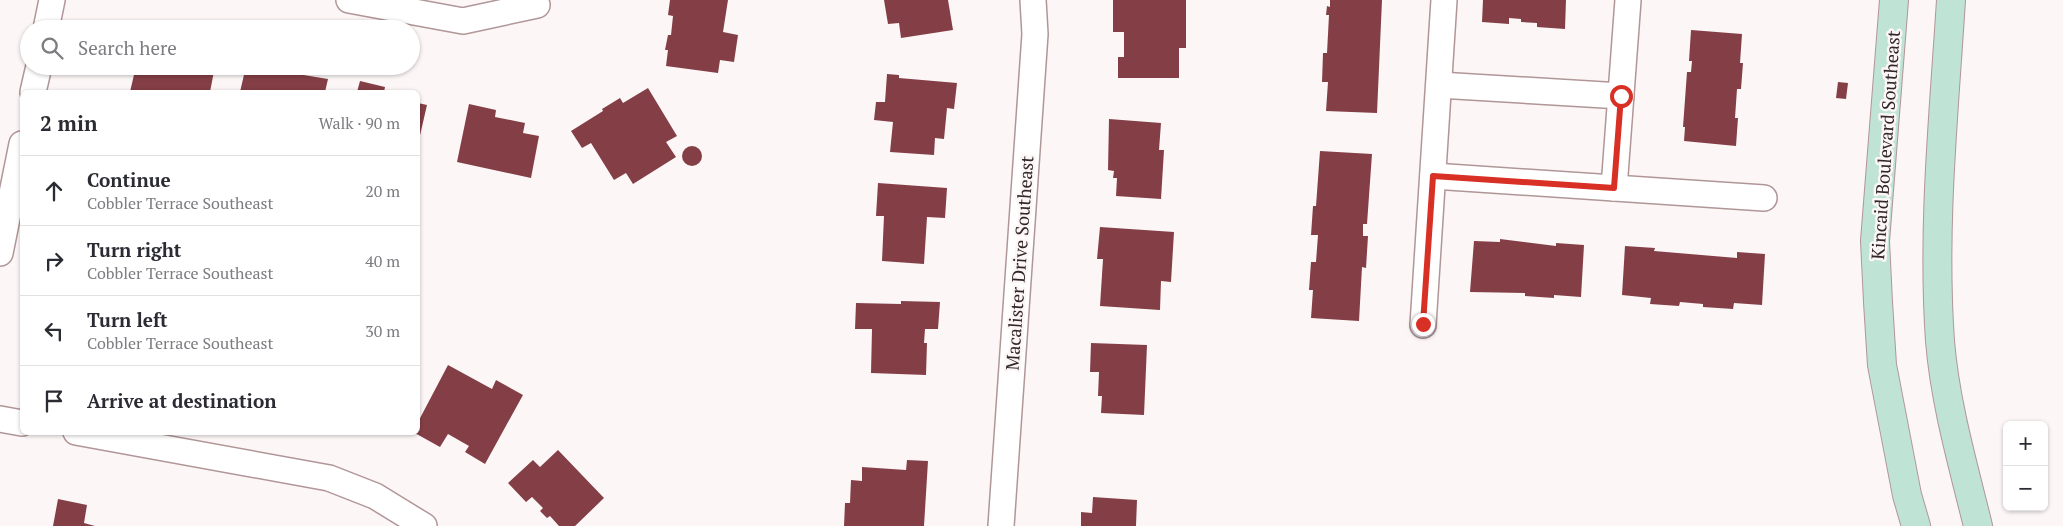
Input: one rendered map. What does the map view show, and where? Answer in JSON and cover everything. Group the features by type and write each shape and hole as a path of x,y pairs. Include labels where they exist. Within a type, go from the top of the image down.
{"street":[{"path":"48,20 52,0"},
{"path":"348,0 463,21 538,5"},
{"name":"Macalister Drive Southeast","path":"1000,526 1035,34 1033,0"},
{"path":"1423,324 1444,0"},
{"path":"1614,188 1628,0"},
{"name":"Kincaid Boulevard Southeast","path":"1894,0 1875,241 1877,294 1882,364 1907,494 1916,526"},
{"path":"1951,0 1938,204 1940,341 1950,410 1978,526"},
{"path":"33,90 36,75"},
{"path":"1439,84 1621,96"},
{"path":"0,253 20,154"},
{"path":"1433,176 1764,198"},
{"path":"0,419 20,423"},
{"path":"92,435 329,478 375,496 424,526"}],"building":[{"path":"670,0 728,0 723,32 738,35 734,62 720,60 718,73 666,66 668,50 665,50 668,35 671,35 673,16 668,15"},
{"path":"884,0 948,0 953,30 901,38 899,23 888,24"},
{"path":"1113,0 1186,0 1186,48 1179,48 1179,78 1118,78 1118,57 1124,57 1124,32 1113,32"},
{"path":"1330,0 1382,0 1377,113 1326,111 1328,82 1322,82 1323,53 1327,53 1329,15 1326,15 1327,6 1330,7"},
{"path":"1483,0 1566,0 1565,29 1537,27 1537,23 1521,22 1521,19 1509,18 1509,24 1482,22"},
{"path":"1691,30 1742,34 1740,63 1743,63 1741,89 1737,89 1735,118 1738,118 1736,146 1684,141 1685,127 1683,127 1687,72 1691,72 1692,61 1689,61"},
{"path":"887,74 899,75 899,78 957,83 954,109 947,108 944,139 935,138 934,155 890,152 893,122 874,120 876,102 885,102"},
{"path":"134,75 213,75 210,90 130,90"},
{"path":"244,75 304,75 328,79 325,90 240,90"},
{"path":"360,81 385,87 384,90 358,90"},
{"path":"1838,82 1848,83 1846,99 1836,98"},
{"path":"648,88 677,136 666,142 676,157 633,184 626,173 614,180 591,143 582,148 571,131 620,98 623,103"},
{"path":"420,103 427,105 420,135"},
{"path":"469,104 496,110 495,117 525,123 523,133 539,136 531,178 457,162"},
{"path":"1109,119 1161,123 1159,150 1164,150 1161,199 1116,196 1117,178 1113,178 1114,171 1108,170"},
{"path":"692,146 699,149 702,156 699,163 692,166 685,163 682,156 685,149"},
{"path":"1320,151 1372,154 1367,224 1363,224 1363,236 1368,236 1366,268 1362,267 1359,321 1311,318 1313,290 1309,290 1311,262 1316,262 1318,235 1311,235 1313,206 1316,206"},
{"path":"878,183 947,188 945,218 927,217 924,264 882,261 884,216 876,216"},
{"path":"1100,227 1174,232 1171,282 1161,281 1160,310 1100,306 1103,259 1097,259"},
{"path":"1500,239 1556,246 1556,243 1584,245 1581,297 1554,295 1554,298 1525,296 1525,293 1470,292 1474,241 1500,242"},
{"path":"1625,246 1655,248 1654,251 1737,258 1737,252 1765,254 1762,305 1734,303 1733,309 1703,307 1703,304 1680,302 1679,306 1650,304 1651,298 1622,295"},
{"path":"901,301 940,302 938,329 925,329 924,343 927,343 926,375 871,373 872,329 855,329 856,303 901,304"},
{"path":"1091,343 1147,345 1144,415 1101,413 1102,396 1098,396 1099,372 1090,372"},
{"path":"448,365 492,389 496,380 523,395 485,464 465,452 469,446 448,434 440,447 418,435 420,435 420,418"},
{"path":"558,450 604,498 575,526 559,526 550,516 547,518 540,511 543,508 532,497 526,502 508,483 533,460 540,467"},
{"path":"907,460 928,461 924,526 844,526 845,503 850,503 851,480 862,481 862,467 906,470"},
{"path":"1093,497 1137,500 1136,526 1081,526 1081,512 1092,513"},
{"path":"58,499 87,505 84,523 95,526 53,526"}],"route":[{"path":"1423,324 1433,176 1614,188 1621,96"}]}
